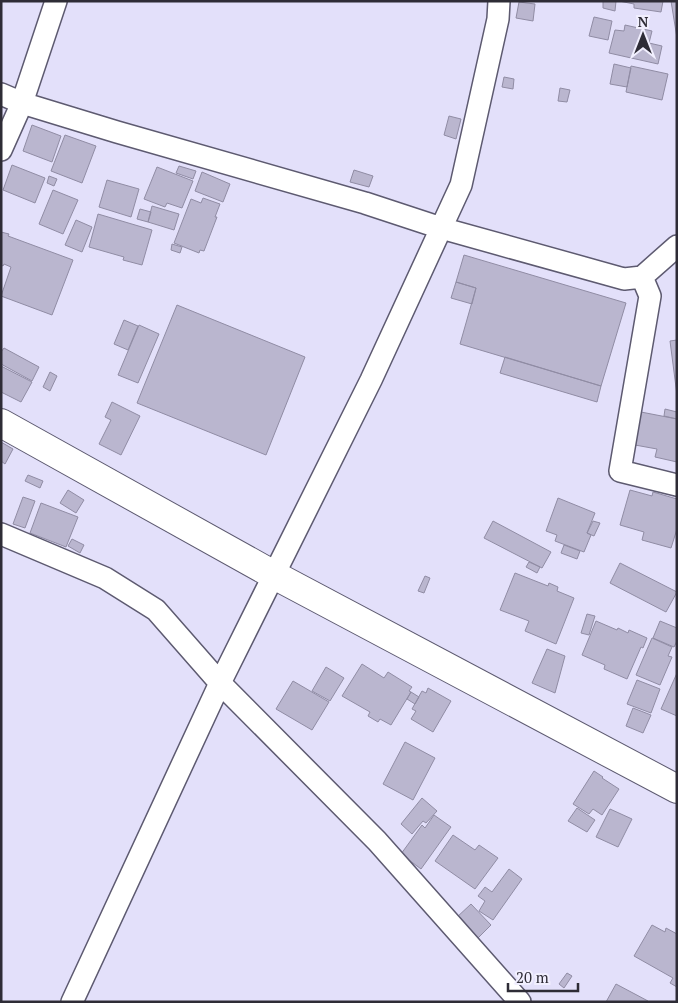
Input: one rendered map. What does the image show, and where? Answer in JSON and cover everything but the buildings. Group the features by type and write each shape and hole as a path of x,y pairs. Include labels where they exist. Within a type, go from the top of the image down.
{"street":[{"path":"1,150 22,103 56,1"},
{"path":"72,1002 220,684 371,380 461,185 498,19 498,1"},
{"path":"1,94 22,103 136,137 365,202 441,228 624,278 642,277 677,246"},
{"path":"642,277 650,296 620,471 677,485"},
{"path":"1,422 274,575 677,790"},
{"path":"1,534 105,578 156,610 220,684 377,841 520,1002"}]}
